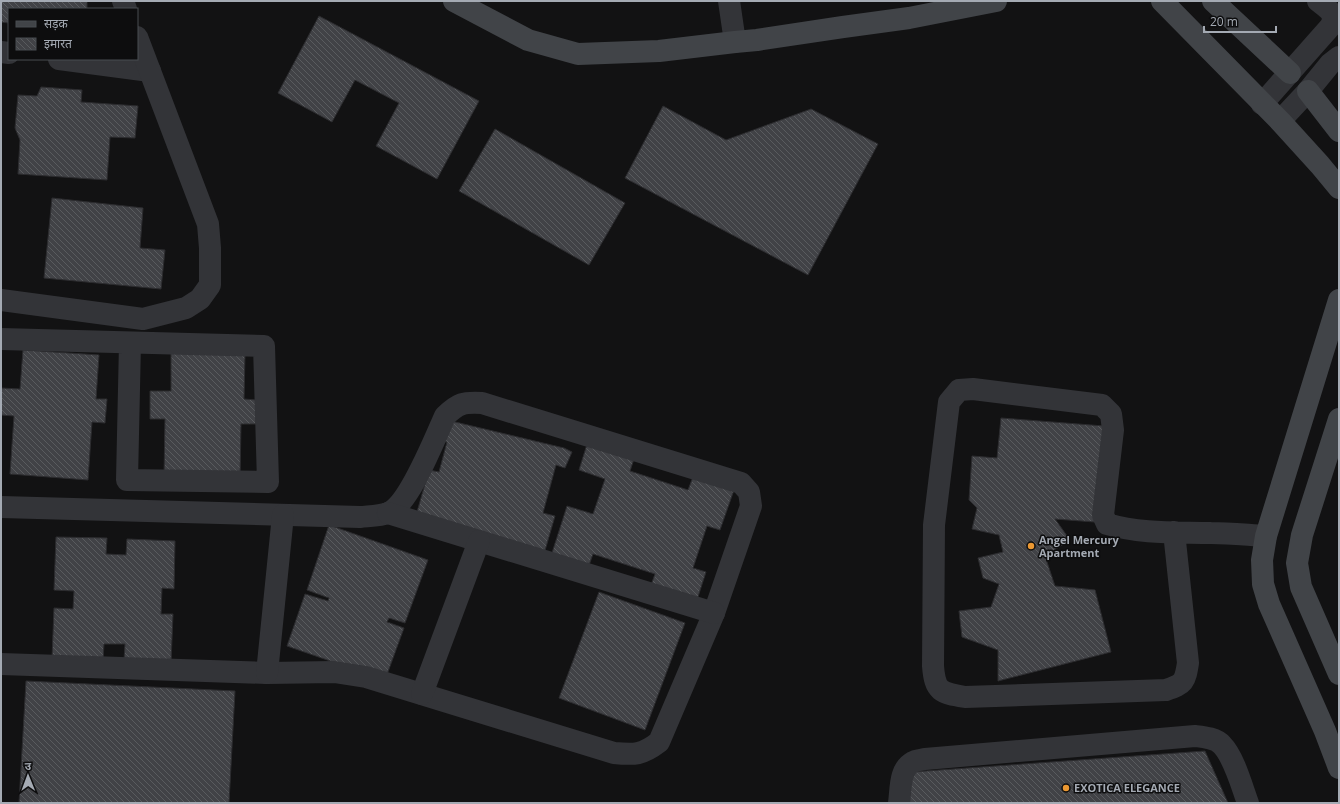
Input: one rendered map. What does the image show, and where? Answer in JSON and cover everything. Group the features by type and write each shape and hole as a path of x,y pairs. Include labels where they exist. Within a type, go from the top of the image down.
{"street":[{"path":"454,1 528,40 578,54 659,51 757,40 843,26 906,9 996,1"},
{"path":"729,1 735,42"},
{"path":"1162,1 1280,121 1339,188"},
{"path":"1213,1 1308,91 1339,131"},
{"path":"1262,104 1333,22 1331,11 1318,1"},
{"path":"1,300 143,319 186,308 200,299 210,285 210,248 208,224 138,40"},
{"path":"1280,121 1308,91 1330,64 1339,56"},
{"path":"67,60 150,71"},
{"path":"1339,300 1266,536 1262,560 1263,584 1269,604 1325,731 1339,768"},
{"path":"1,339 264,346 268,482 127,480 130,343"},
{"path":"1174,532 1188,663 1186,677 1178,686 1166,690 965,697 944,693 934,681 934,526 949,402 958,390 973,389 1102,405 1111,414 1113,430 1103,515 1107,524 1122,529 1146,532 1174,532 1216,533 1266,536"},
{"path":"1,664 267,673 334,672 366,678 614,753 630,755 648,751 659,742 714,613 751,506 749,492 741,482 482,403 466,402 455,407 445,416 412,488 402,502 388,513"},
{"path":"1339,419 1302,535 1297,563 1301,587 1339,674"},
{"path":"1,507 360,517 388,513 714,613"},
{"path":"267,673 283,515"},
{"path":"422,694 480,541"},
{"path":"899,803 903,776 906,767 913,761 1195,736 1209,738 1221,744 1230,757 1248,803"}],"building":[{"path":"1,1 87,1 87,8 8,8 8,23 1,22"},
{"path":"319,16 479,101 437,179 376,146 399,103 355,80 332,122 278,93"},
{"path":"41,87 82,90 81,102 138,106 135,138 110,137 107,180 18,174 20,140 15,128 18,95 37,96"},
{"path":"663,106 726,140 811,109 878,144 808,275 625,178"},
{"path":"495,129 625,203 589,265 459,191"},
{"path":"52,198 143,208 140,248 165,250 161,289 44,278"},
{"path":"23,350 99,355 96,399 107,399 105,423 92,422 88,480 10,474 14,416 1,415 1,388 20,389"},
{"path":"171,352 245,354 244,399 257,400 256,424 241,424 240,478 164,477 165,419 150,419 150,391 171,391"},
{"name":"Angel Mercury Apartment","path":"1001,418 1104,426 1095,522 1055,519 1070,540 1045,556 1055,586 1095,590 1111,652 998,681 998,650 962,637 959,611 991,607 999,584 983,578 978,558 1003,552 999,535 972,529 977,508 969,500 972,456 997,458"},
{"path":"451,421 564,448 572,452 565,468 556,465 543,513 555,516 544,554 415,519 429,470 439,472 447,442 439,441"},
{"path":"589,438 636,453 630,471 688,490 693,477 734,490 720,530 707,526 693,568 706,572 696,603 650,588 655,574 593,554 588,568 551,556 567,506 593,514 605,479 579,470"},
{"path":"329,525 428,560 405,623 389,618 387,622 404,628 385,680 287,646 305,594 328,601 329,598 307,590"},
{"path":"56,537 107,538 106,554 126,555 127,539 175,541 174,589 162,588 161,614 173,614 171,663 124,661 125,644 104,644 103,660 52,659 54,608 73,609 74,591 54,590"},
{"path":"599,592 685,623 645,730 559,698"},
{"path":"26,681 235,691 229,803 19,803"},
{"name":"EXOTICA ELEGANCE","path":"1205,751 1228,803 907,803 912,772"}],"place":[{"name":"Angel Mercury Apartment","path":"1031,546"},
{"name":"EXOTICA ELEGANCE","path":"1066,788"}]}
